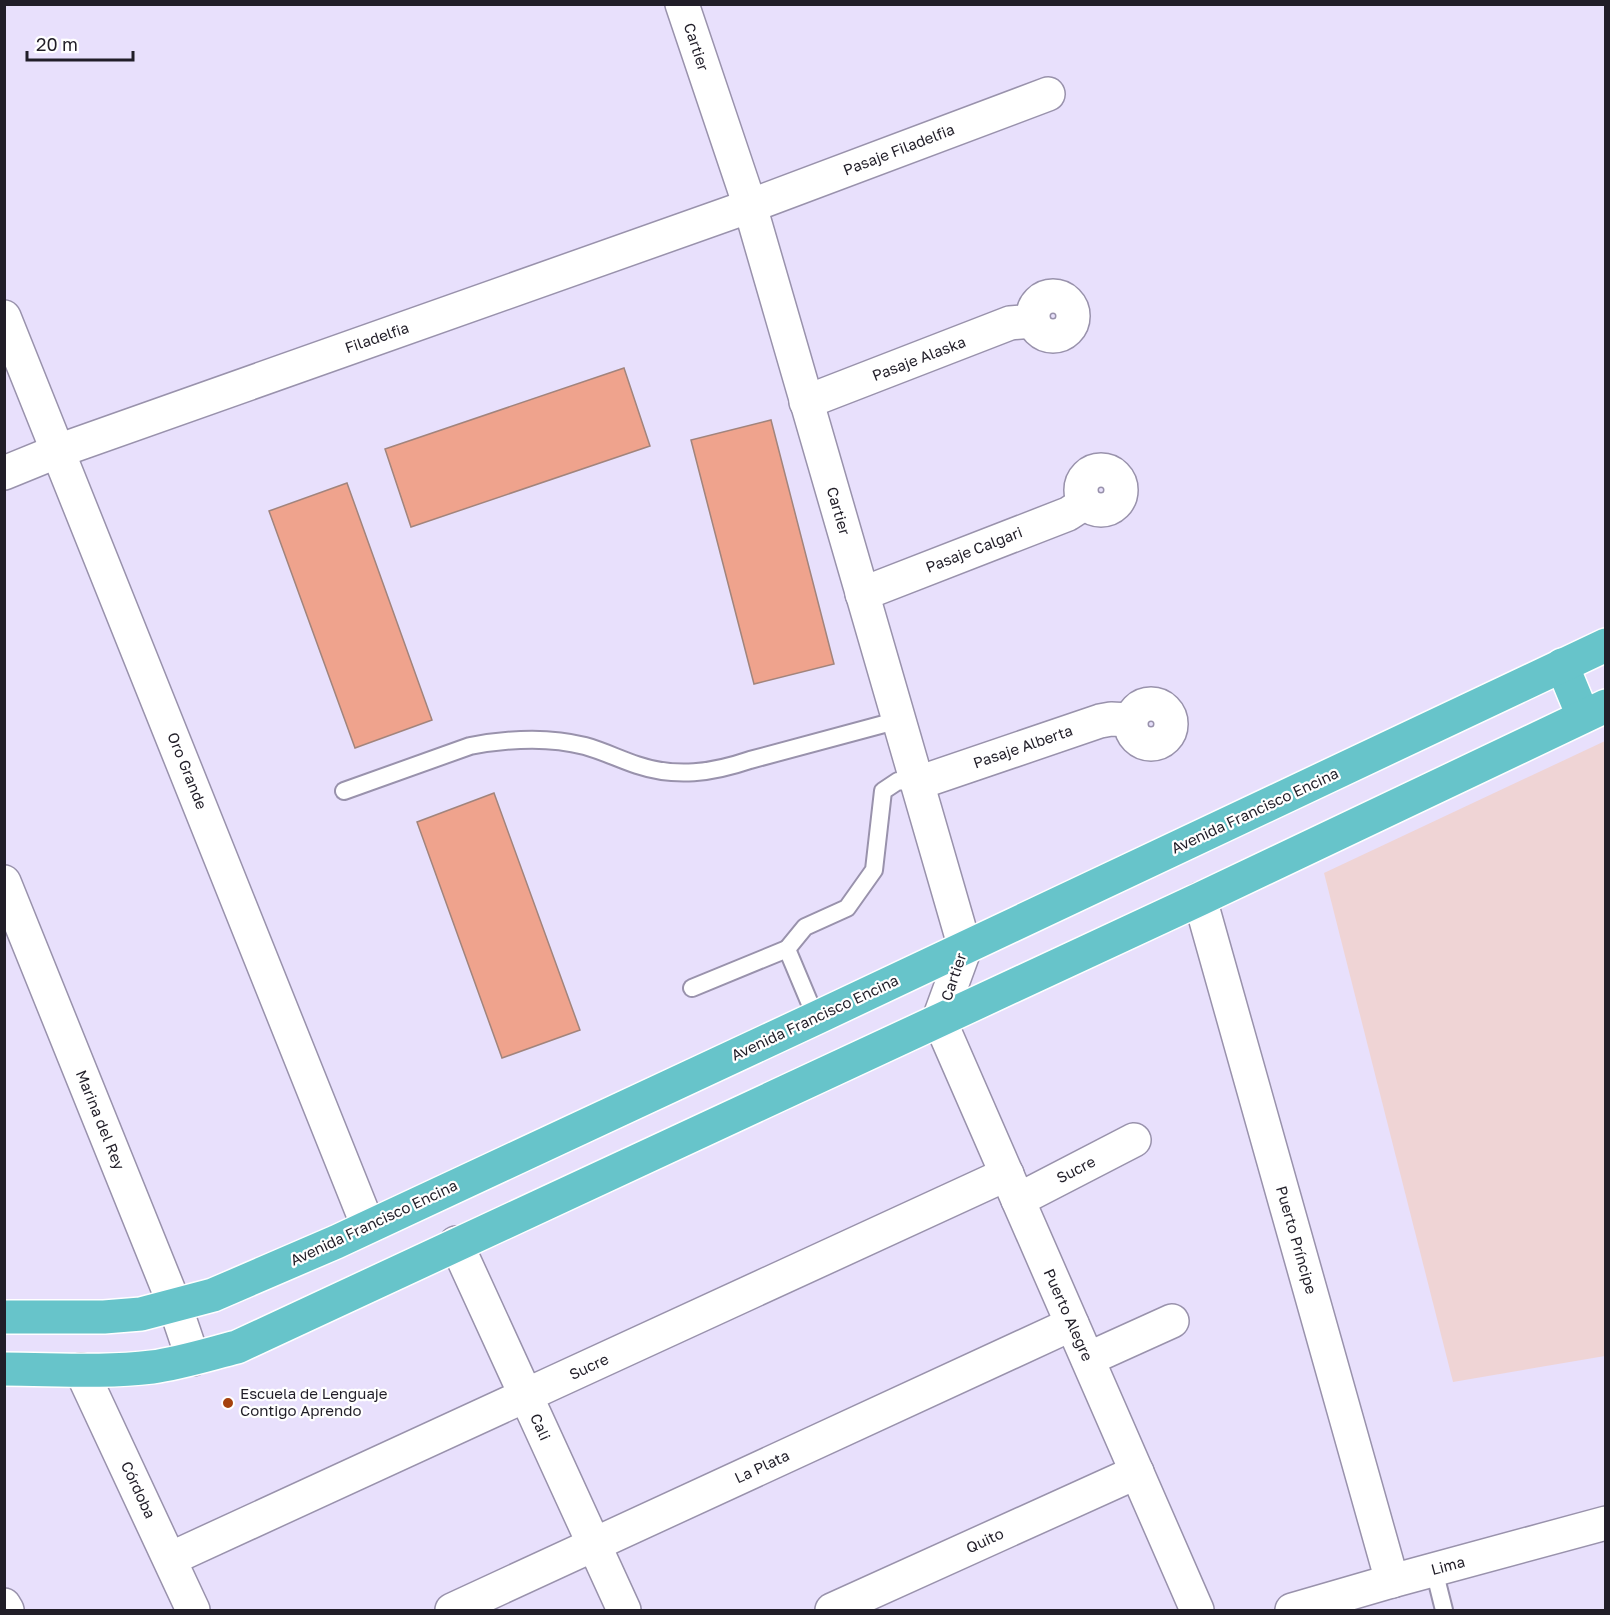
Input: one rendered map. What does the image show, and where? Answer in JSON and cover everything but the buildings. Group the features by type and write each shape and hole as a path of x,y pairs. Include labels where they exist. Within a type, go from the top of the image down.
{"main road":[{"name":"Avenida Francisco Encina","path":"4,1317 141,1314 213,1295 368,1226 816,1018 1605,645"},
{"path":"4,1369 81,1370 151,1367 237,1347 1200,898 1594,711 1562,665"}],"street":[{"name":"Cartier","path":"682,4 750,206 965,948 939,1019"},
{"name":"Pasaje Filadelfia","path":"750,206 1048,94"},
{"name":"Filadelfia","path":"4,473 58,451 750,206"},
{"name":"Oro Grande","path":"4,317 368,1226"},
{"name":"Pasaje Alaska","path":"807,402 1011,323 1033,321"},
{"name":"Pasaje Calgari","path":"862,594 1068,514 1085,503"},
{"name":"Pasaje Alberta","path":"918,783 1100,721 1130,720"},
{"name":"Marina del Rey","path":"4,882 175,1306 192,1359"},
{"name":"Puerto Príncipe","path":"1200,898 1392,1581"},
{"name":"Puerto Alegre","path":"939,1019 1197,1611"},
{"name":"Sucre","path":"170,1559 526,1396 1013,1187 1134,1140"},
{"name":"Cali","path":"456,1243 624,1611"},
{"path":"1088,1359 1172,1321"},
{"name":"La Plata","path":"452,1611 1072,1324"},
{"name":"Córdoba","path":"81,1370 193,1611"},
{"name":"Quito","path":"832,1611 1137,1472"},
{"name":"Lima","path":"1292,1611 1392,1581 1605,1523"},
{"path":"4,1605 7,1611"}],"lane":[{"path":"344,791 470,746 492,742 549,740 583,746 657,771 679,774 727,768 898,720"},
{"path":"692,988 787,949 805,927 847,908 874,870 883,791 898,781 918,783"},
{"path":"787,949 816,1018"},
{"path":"1434,1570 1444,1611"}],"shaded area":[{"path":"1605,741 1605,1356 1453,1382 1324,873"}],"place":[{"name":"Escuela de Lenguaje Contigo Aprendo","path":"228,1403"}]}
